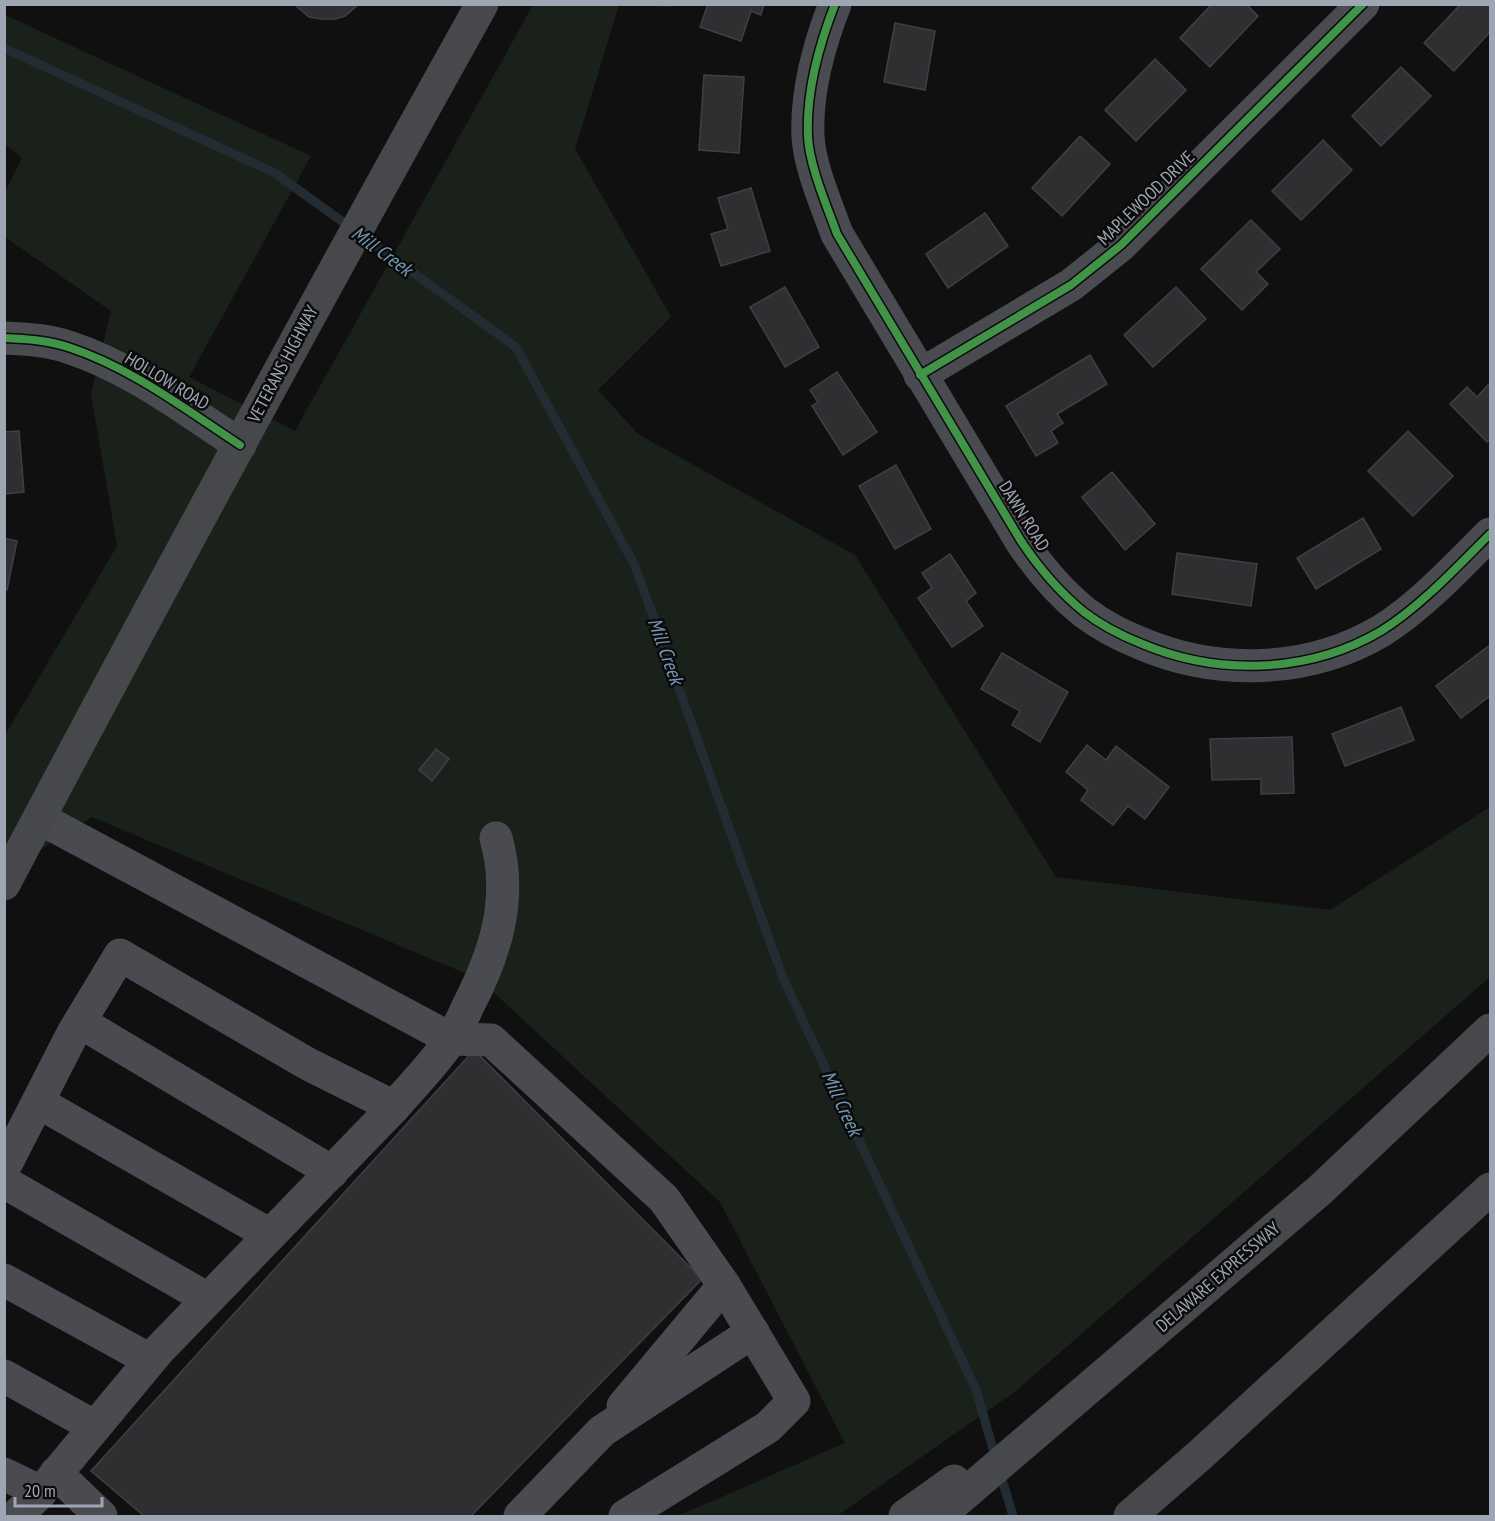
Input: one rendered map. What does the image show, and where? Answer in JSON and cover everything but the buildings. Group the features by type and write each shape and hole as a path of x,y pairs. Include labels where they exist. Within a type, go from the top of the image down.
{"main road":[{"name":"VETERANS HIGHWAY","path":"4,884 340,258 482,4"},
{"name":"DELAWARE EXPRESSWAY","path":"905,1516 950,1499 1119,1363 1320,1190 1491,1030"},
{"path":"1130,1516 1491,1190"}],"street":[{"name":"DAWN ROAD","path":"835,4 824,33 811,85 808,137 818,180 837,234 1036,564 1055,587 1086,613 1115,633 1167,654 1192,660 1237,666 1271,666 1308,660 1355,645 1383,630 1433,590 1491,534"},
{"name":"MAPLEWOOD DRIVE","path":"920,375 1071,285 1121,245 1363,4"},
{"name":"HOLLOW ROAD","path":"4,338 35,339 67,346 103,361 148,386 240,445"},
{"path":"39,818 451,1039 491,1040 664,1199 724,1285 794,1401 768,1427 625,1516"},
{"path":"16,1516 49,1482 150,1360 394,1107 451,1039 476,990 497,938 504,895 502,861 495,838"},
{"path":"4,1168 80,1022 120,955 308,1065 394,1107"},
{"path":"80,1022 332,1172"},
{"path":"38,1102 270,1235"},
{"path":"4,1182 208,1299"},
{"path":"4,1280 150,1360"},
{"path":"520,1516 602,1431 724,1285"},
{"path":"602,1431 753,1332"},
{"path":"4,1376 95,1426"},
{"path":"4,1474 49,1482 101,1516"}],"shaded area":[{"path":"533,5 619,5 575,149 671,317 598,390 638,434 855,555 1056,877 1330,910 1490,807 1490,977 1016,1391 837,1516 678,1516 845,1443 720,1202 479,979 92,817 5,872 5,735 117,546 91,394 111,311 5,237 5,192 22,158 5,144 5,15 311,156 189,377 295,431"},
{"path":"619,5 672,5 671,7"}],"waterway":[{"name":"Mill Creek","path":"4,48 275,173 516,347 635,566 783,978 976,1390 996,1459"},
{"name":"Mill Creek","path":"1000,1473 1013,1516"}],"cycle path":[{"path":"835,4 811,86 808,136 815,172 837,234 1021,541 1050,579 1084,612 1118,633 1169,654 1231,665 1262,666 1293,662 1323,656 1381,631 1424,598 1490,534"},
{"path":"920,375 1071,285 1121,245 1363,4"},
{"path":"4,338 52,343 91,355 157,390 240,445"}]}
